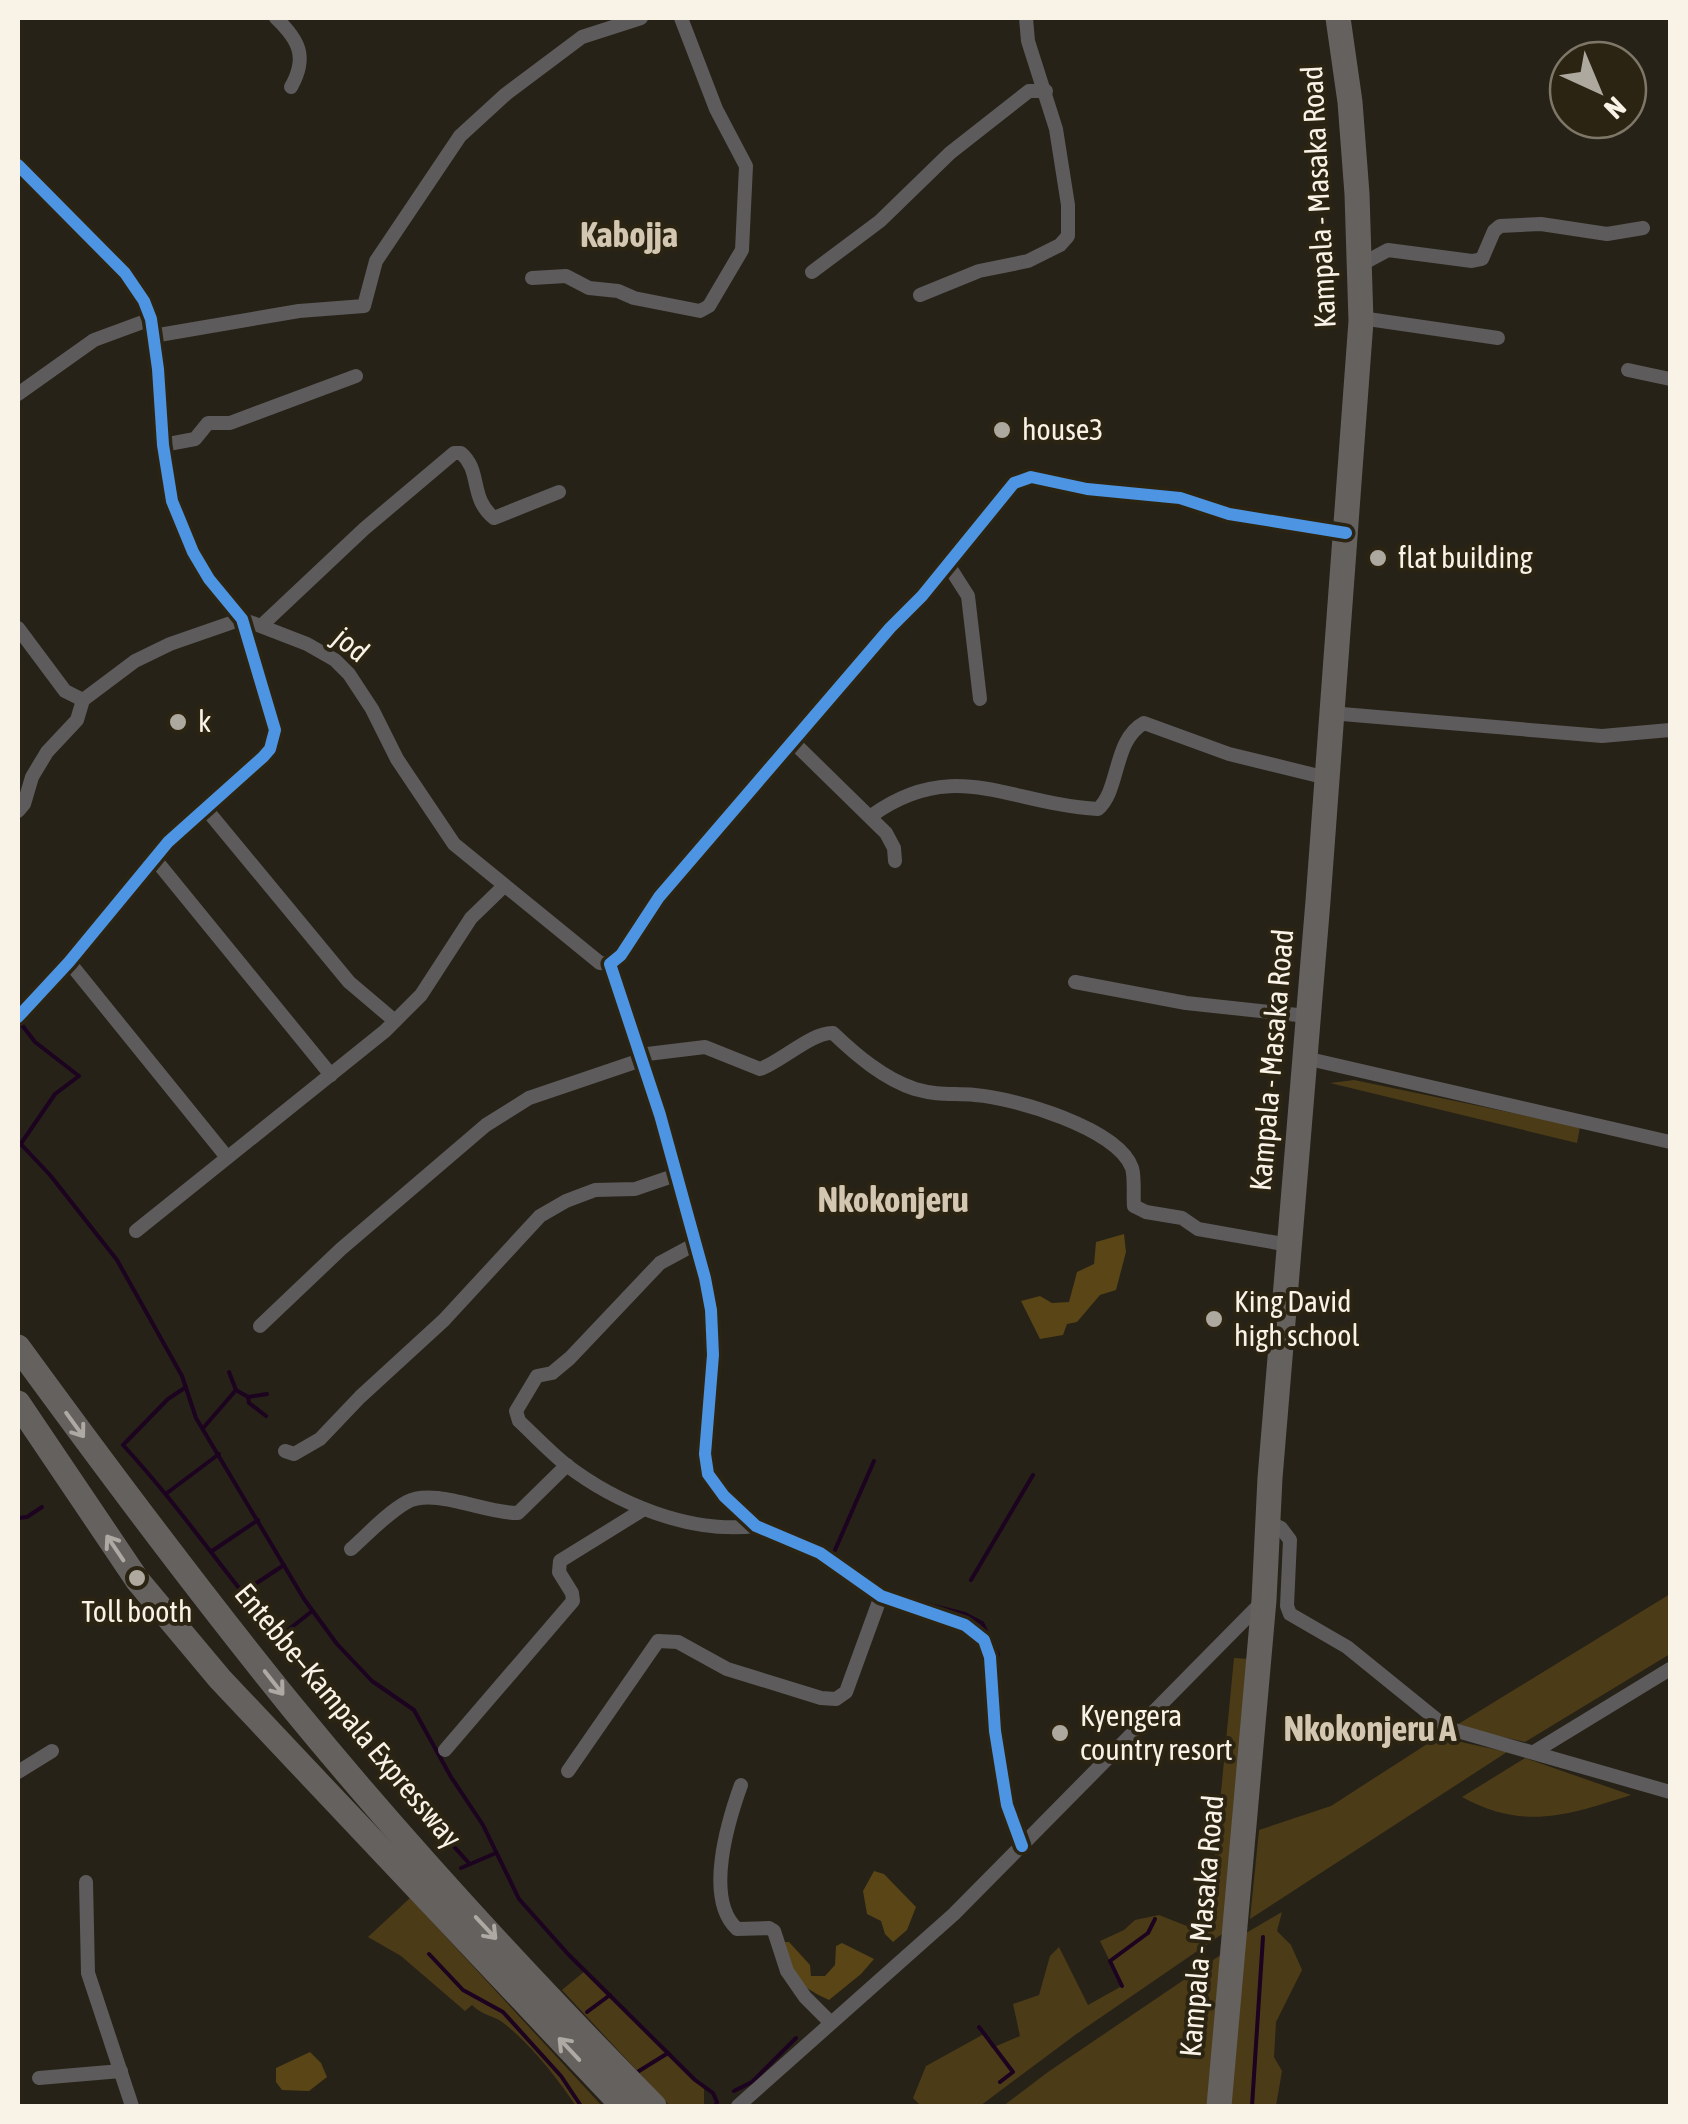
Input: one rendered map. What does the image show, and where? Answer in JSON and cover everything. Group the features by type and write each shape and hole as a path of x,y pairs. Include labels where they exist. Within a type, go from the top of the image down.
{"highway":[{"name":"Kampala - Masaka Road","path":"1219,2106 1264,1600 1361,318 1350,102 1338,18"},
{"name":"Entebbe–Kampala Expressway","path":"18,1347 125,1493 294,1708 623,2096"},
{"name":"Entebbe–Kampala Expressway","path":"18,1403 138,1582 220,1679 623,2096 654,2106"}],"street":[{"path":"276,18 296,37 301,69 291,87"},
{"path":"152,336 299,312 364,306 376,260 460,136 506,94 582,37 640,18"},
{"path":"532,278 566,276 588,288 618,291 634,298 700,311 717,294 742,250 746,166 716,109 681,18"},
{"path":"920,295 979,272 1028,260 1060,245 1068,236 1062,168 1026,18"},
{"path":"812,272 880,221 950,154 1029,91 1046,91"},
{"path":"18,165 125,273 151,319 168,486 185,535 218,593 242,619 272,719 274,738 263,757 154,858 69,962 18,1017"},
{"path":"1360,266 1388,250 1482,259 1500,226 1541,224 1607,234 1643,228"},
{"path":"1361,318 1498,338"},
{"path":"18,394 94,340 151,319"},
{"path":"1628,370 1670,379"},
{"path":"163,445 196,439 208,423 230,423 356,376"},
{"path":"262,626 454,452 461,453 472,464 482,508 494,518 560,492"},
{"path":"1022,1846 1006,1806 990,1656 984,1640 964,1625 881,1596 820,1553 756,1526 724,1496 708,1474 705,1454 711,1310 697,1243 610,964 621,955 659,897 890,628 922,596 1014,483 1031,477 1087,489 1180,498 1248,518 1346,534"},
{"path":"947,562 968,596 980,700"},
{"path":"18,811 47,752 77,720 82,700 152,653 242,619"},
{"name":"jod","path":"242,619 307,644 349,674 454,844 600,963 610,964"},
{"path":"18,628 66,692 82,700"},
{"path":"1330,712 1602,736 1670,730"},
{"path":"871,816 904,794 947,784 1098,809 1107,798 1116,764 1134,730 1144,723 1229,754 1327,778"},
{"path":"792,742 871,816 890,839 894,861"},
{"path":"206,809 350,982 395,1021"},
{"path":"154,858 331,1075"},
{"path":"136,1232 395,1021 435,976 471,918 503,886"},
{"path":"69,962 226,1156"},
{"path":"1075,982 1186,1004 1307,1016"},
{"path":"260,1326 341,1249 486,1125 529,1098 640,1058 705,1047 760,1069 778,1063 823,1032 833,1033 862,1060 910,1087 947,1097 975,1095 1018,1104 1059,1115 1102,1138 1122,1153 1132,1168 1134,1206 1146,1212 1182,1218 1198,1229 1289,1250"},
{"path":"1305,1058 1670,1142"},
{"path":"1052,1122 1095,1139 1128,1170 1130,1210 1134,1215 1189,1227 1197,1236 1289,1250"},
{"path":"285,1451 294,1454 320,1440 360,1397 444,1320 540,1216 595,1190 634,1188 676,1176"},
{"path":"697,1243 660,1264 570,1358 552,1373 537,1376 516,1411 518,1421 567,1465 629,1503 726,1528 756,1526"},
{"path":"351,1549 403,1503 415,1498 518,1513 567,1465"},
{"path":"445,1750 573,1601 559,1572 560,1561 644,1509"},
{"path":"1267,1522 1281,1528 1290,1540 1290,1614 1347,1647 1447,1728 1670,1792"},
{"path":"568,1771 658,1641 678,1642 728,1669 821,1698 836,1699 846,1692 881,1596"},
{"path":"738,2106 924,1942 1264,1600"},
{"path":"1534,1752 1670,1669"},
{"path":"18,1772 52,1751"},
{"path":"741,1785 733,1807 719,1884 730,1922 742,1930 774,1931 787,1971 830,2022"},
{"path":"86,1882 88,1973 132,2106"},
{"path":"38,2078 120,2071"}],"shaded area":[{"path":"1354,1080 1580,1127 1577,1143 1330,1083"},
{"path":"1124,1234 1126,1252 1116,1290 1100,1295 1077,1322 1067,1324 1063,1335 1040,1339 1021,1301 1040,1296 1052,1303 1069,1302 1077,1272 1094,1264 1096,1242"},
{"path":"1670,1594 1670,1654 1525,1742 1455,1726"},
{"path":"1234,1658 1250,1659 1228,1930 980,2106 921,2106 913,2098 926,2066 984,2034 992,2048 1020,2036 1013,2004 1039,1995 1050,1956 1059,1947 1088,2005 1122,1986 1100,1941 1135,1920 1159,1915 1202,1932 1208,1926"},
{"path":"1438,1737 1507,1752 1250,1919 1259,1830 1331,1806"},
{"path":"1525,1758 1631,1795 1587,1809 1526,1817 1506,1814 1462,1797"},
{"path":"874,1871 884,1874 916,1907 907,1930 893,1942 881,1921 867,1914 863,1891"},
{"path":"410,1898 602,2106 576,2106 544,2063 506,2025 472,2005 465,2011 401,1956 368,1937"},
{"path":"1282,1912 1277,1931 1291,1945 1302,1970 1276,2022 1274,2057 1282,2071 1276,2106 1230,2106 1246,1933"},
{"path":"785,1942 810,1965 811,1976 825,1976 835,1965 836,1946 842,1943 874,1959 829,2000 809,1990 797,1978 789,1964"},
{"path":"1225,1952 1213,2106 1003,2106 1048,2072"},
{"path":"585,1971 704,2089 704,2106 670,2106 562,1990"},
{"path":"310,2052 327,2077 309,2091 282,2090 276,2082 276,2068"}],"waterway":[{"path":"18,1020 35,1042 79,1076 55,1094 20,1145"},
{"path":"18,1141 117,1260 182,1376 196,1418 304,1599 337,1644 372,1681 414,1710 483,1825 519,1899 568,1954 695,2080 713,2093 715,2106"},
{"path":"229,1372 236,1390"},
{"path":"186,1387 168,1399 123,1445 360,1738 468,1862"},
{"path":"204,1427 236,1390 266,1416"},
{"path":"248,1397 267,1394"},
{"path":"167,1493 219,1454"},
{"path":"835,1550 874,1461"},
{"path":"971,1580 1033,1475"},
{"path":"18,1518 42,1507"},
{"path":"212,1551 258,1520"},
{"path":"243,1592 284,1565"},
{"path":"918,1602 965,1614 982,1623 998,1655"},
{"path":"279,1637 311,1612"},
{"path":"461,1868 496,1853"},
{"path":"1122,1986 1110,1961 1148,1933 1155,1919"},
{"path":"1252,2106 1263,1937"},
{"path":"429,1954 463,1990 503,2012 561,2076 581,2106"},
{"path":"587,2012 610,1995"},
{"path":"979,2027 1013,2072 1000,2082"},
{"path":"734,2091 752,2082 796,2038"},
{"path":"639,2071 668,2053"}],"cycle path":[{"path":"18,165 125,273 144,301 151,319 172,501 209,579 242,619 275,730 270,749 263,757 168,842 18,1017"},
{"path":"1022,1846 1007,1805 995,1731 990,1657 984,1640 965,1625 881,1596 820,1553 756,1526 724,1496 708,1474 705,1454 713,1355 705,1278 660,1115 610,964 621,955 659,897 890,628 922,596 1014,483 1031,477 1087,489 1180,498 1229,514 1346,533"}],"place":[{"name":"house3","path":"1002,430"},
{"name":"flat building","path":"1378,558"},
{"name":"k","path":"178,722"},
{"name":"King David high school","path":"1214,1319"},
{"name":"Toll booth","path":"137,1578"},
{"name":"Kyengera country resort","path":"1060,1733"}],"district":[{"name":"Kabojja","path":"629,235"},
{"name":"Nkokonjeru","path":"893,1200"},
{"name":"Nkokonjeru A","path":"1370,1729"}]}
